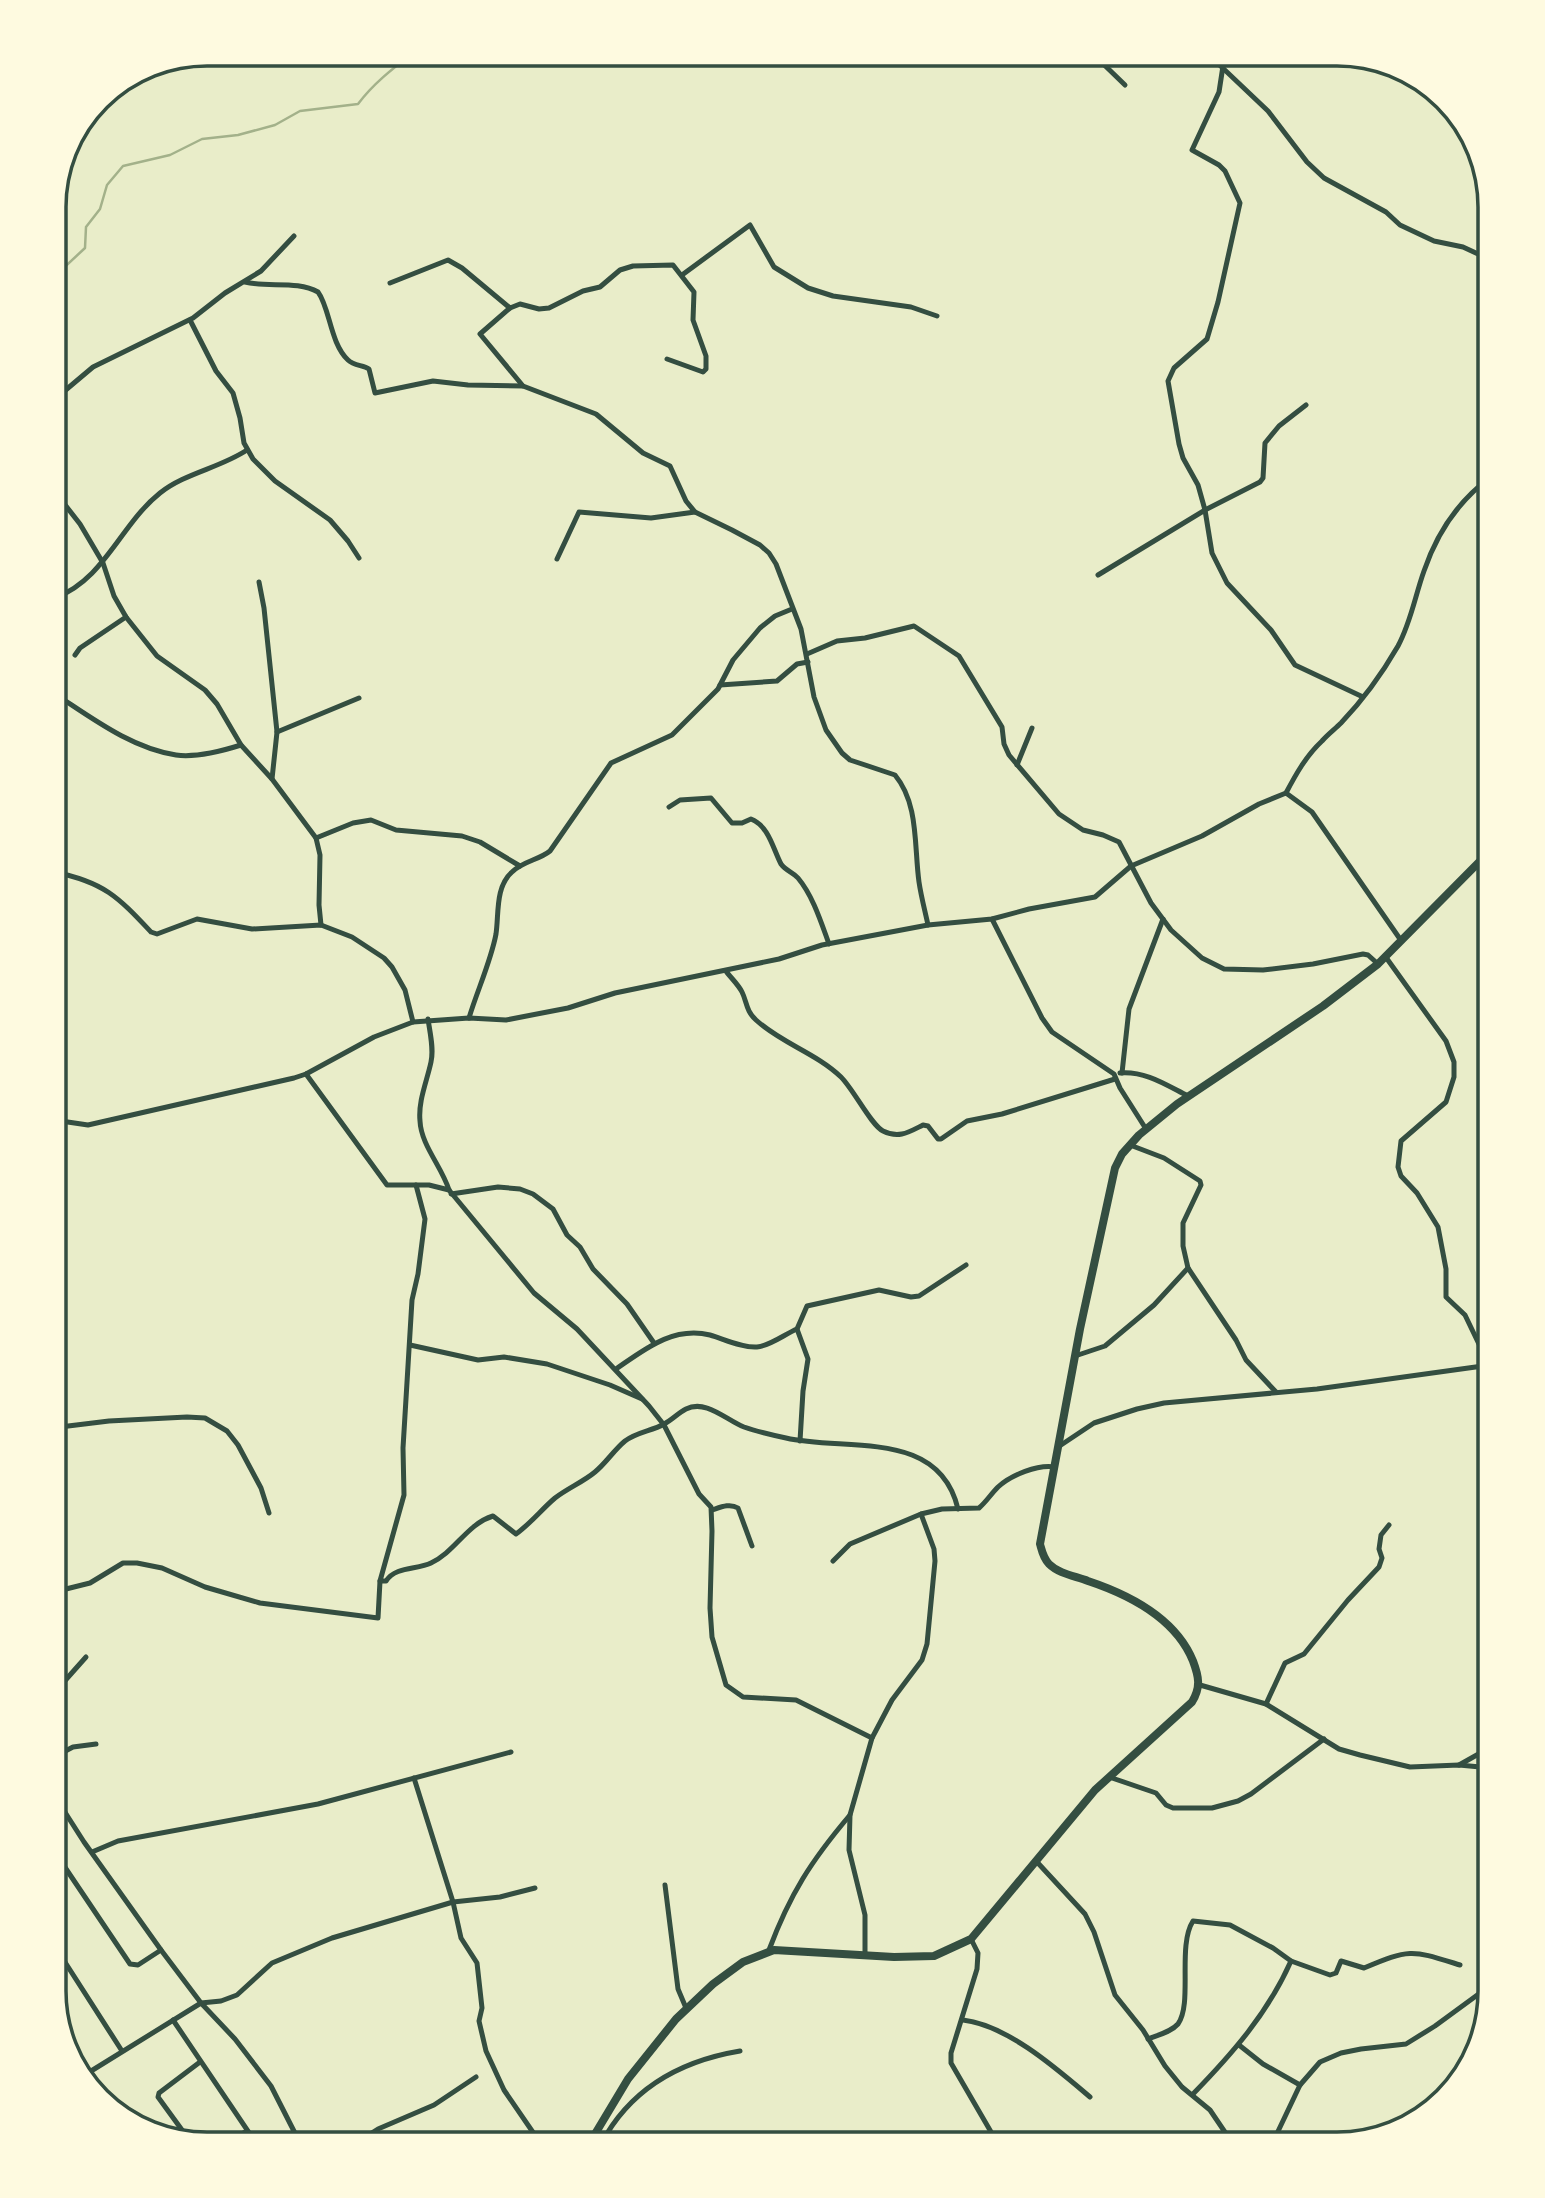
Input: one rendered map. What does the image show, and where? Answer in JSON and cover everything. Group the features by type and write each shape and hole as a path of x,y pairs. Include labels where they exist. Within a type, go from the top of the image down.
{"main road":[{"path":"597,2131 628,2079 686,2008 743,1962 769,1951 934,1956 971,1939 1095,1790 1192,1702 1200,1685 1185,1643 1162,1618 1109,1589 1058,1570 1045,1560 1040,1544 1075,1356 1115,1168 1130,1145 1146,1129 1188,1096 1323,1006 1378,964 1478,864"}],"street":[{"path":"1106,67 1125,86"},
{"path":"1223,67 1219,92 1192,150 1225,171 1240,203 1207,339 1174,368 1168,381 1181,453 1194,476 1205,510 1208,538 1218,568 1233,590 1271,630 1295,665 1363,697"},
{"path":"1224,67 1268,110 1307,162 1324,178 1386,212 1400,225 1434,241 1463,247 1478,254"},
{"path":"682,275 750,225 775,267 808,288 833,296 911,307 937,316"},
{"path":"67,389 93,367 190,320 225,293 265,268 294,236"},
{"path":"390,283 448,260 462,268 510,308"},
{"path":"523,386 480,334 510,308 520,304 539,309 553,307 583,291 600,287 621,270 633,266 673,265 694,292 694,320 706,356 706,369 703,372 667,359"},
{"path":"245,282 306,286 318,292 343,352 350,362 367,367 375,393 433,381 523,386 593,412 643,453 670,466 685,501 695,512 760,545 769,553 776,564 801,629 819,713 826,730 842,753 858,765 891,773 898,779 908,798 913,820 919,883 928,925"},
{"path":"190,320 216,370 234,395 247,450 269,477 330,520 359,558"},
{"path":"1098,575 1205,510 1260,482 1263,478 1265,443 1279,426 1306,405"},
{"path":"67,592 80,585 103,563 161,492 247,450"},
{"path":"66,1122 88,1125 306,1074 374,1037 413,1022 469,1018 506,1020 568,1008 615,993 726,971 829,944 928,925 992,919 1095,897 1131,866 1202,836 1266,800 1286,793 1305,760 1341,724 1363,697 1398,645 1412,615 1430,556 1447,522 1478,486"},
{"path":"67,507 103,563 114,596 126,617 157,656 205,690 217,704 241,745 272,779 316,838 320,855 321,925"},
{"path":"557,559 579,512 651,518 695,512"},
{"path":"258,582 264,608 277,732 272,779"},
{"path":"469,1018 493,946 501,891 509,876 520,866 543,857 550,851 611,763 666,740 720,685 733,660 760,628 775,616 792,609"},
{"path":"75,655 80,648 126,617"},
{"path":"807,654 837,641 865,638 914,626 959,656 1002,727 1006,751 1017,765 1059,814 1083,830 1119,842 1151,903 1171,930 1202,958 1224,969 1263,970 1363,954 1378,964"},
{"path":"720,685 777,681 797,664 808,662"},
{"path":"277,732 359,698"},
{"path":"67,702 113,732 165,752 193,754 241,745"},
{"path":"1017,765 1032,728"},
{"path":"1286,793 1312,812 1400,939"},
{"path":"669,807 680,800 711,798 732,823 751,819 757,821 770,839 782,866 799,878 816,909 829,944"},
{"path":"316,838 353,823 371,820 396,831 462,836 480,842 520,866"},
{"path":"67,875 89,880 111,892 151,932 157,934 197,919 252,929 321,925 352,937 384,958 392,967 405,989 413,1022"},
{"path":"992,919 1042,1018 1052,1032 1115,1076 1146,1129"},
{"path":"1122,1073 1129,1009 1163,919"},
{"path":"1385,956 1446,1041 1454,1062 1454,1077 1446,1102 1401,1141 1399,1170 1438,1227 1446,1269 1446,1297 1465,1315 1478,1341"},
{"path":"726,971 742,992 747,1010 755,1020 830,1067 857,1095 873,1123 891,1134 905,1135 923,1125 928,1126 938,1139 941,1139 967,1121 1002,1114 1122,1073 1155,1079 1188,1096"},
{"path":"428,1019 432,1060 420,1121 422,1132 450,1192 534,1293 577,1329 617,1369 664,1424 686,1471 712,1510 709,1608 714,1644 726,1685 743,1697 796,1700 872,1738"},
{"path":"306,1074 384,1182 390,1185 439,1186 450,1192 498,1187 520,1189 533,1194 553,1209 567,1235 580,1247 593,1269 627,1304 654,1343"},
{"path":"1130,1145 1164,1158 1200,1181 1201,1185 1183,1223 1183,1245 1188,1268 1236,1340 1246,1360 1276,1392"},
{"path":"66,1589 90,1583 123,1563 137,1563 162,1568 220,1592 260,1603 375,1619 380,1616 380,1581 404,1494 403,1448 412,1300 425,1219 416,1185"},
{"path":"800,1440 808,1359 797,1329 805,1308 812,1303 879,1290 911,1297 919,1296 966,1265"},
{"path":"1075,1356 1096,1350 1111,1341 1154,1305 1188,1268"},
{"path":"617,1369 654,1343 671,1336 688,1333 708,1335 758,1347 797,1329"},
{"path":"410,1345 478,1360 504,1357 547,1364 610,1385 643,1400 649,1406"},
{"path":"1058,1447 1094,1423 1175,1401 1431,1375 1478,1367"},
{"path":"380,1581 386,1581 389,1576 402,1570 436,1561 467,1533 493,1516 516,1534 556,1497 597,1471 626,1441 664,1424 687,1408 699,1406 744,1427 800,1440 825,1445 867,1445 911,1454 940,1472 947,1480 958,1509"},
{"path":"66,1425 205,1418 227,1431 238,1445 261,1488 269,1513"},
{"path":"833,1562 850,1544 921,1514 942,1509 979,1508 1008,1480 1035,1468 1055,1467"},
{"path":"712,1510 734,1505 738,1508 752,1546"},
{"path":"865,1955 865,1915 849,1850 850,1815 872,1738 892,1700 922,1660 928,1644 935,1561 934,1549 921,1514"},
{"path":"1266,1704 1285,1663 1304,1654 1379,1567 1382,1558 1381,1535 1389,1525"},
{"path":"66,1679 86,1657"},
{"path":"1200,1685 1266,1704 1339,1749 1393,1765 1478,1767"},
{"path":"1108,1777 1156,1793 1166,1805 1173,1808 1227,1805 1251,1794 1324,1739"},
{"path":"66,1751 96,1744"},
{"path":"92,1852 118,1841 318,1804 511,1752"},
{"path":"1459,1765 1478,1754"},
{"path":"414,1778 453,1902 461,1938 477,1963 482,2008 480,2031 486,2051 504,2090 532,2131"},
{"path":"66,1813 161,1950 201,2003 235,2039 271,2086 294,2131"},
{"path":"769,1951 779,1921 809,1865 850,1815"},
{"path":"1037,1862 1085,1914 1094,1931 1115,1995 1175,2080 1210,2110 1225,2132"},
{"path":"66,1869 130,1964 138,1965 161,1950"},
{"path":"665,1885 676,1980 686,2008"},
{"path":"91,2071 201,2003 221,2001 237,1995 272,1963 311,1946 421,1909 453,1902 500,1897 535,1888"},
{"path":"1148,2039 1172,2029 1180,2021 1185,1979 1185,1946 1192,1921 1230,1925 1291,1961 1330,1975 1336,1973 1341,1961 1364,1968 1398,1953 1418,1952 1460,1965"},
{"path":"971,1939 979,1960 951,2053 951,2063 991,2132"},
{"path":"1192,2094 1223,2065 1239,2045 1278,1990 1291,1961"},
{"path":"66,1965 122,2051"},
{"path":"1278,2132 1300,2085 1320,2062 1341,2053 1396,2046 1414,2040 1478,1994"},
{"path":"173,2020 247,2131"},
{"path":"963,2020 978,2023 1014,2040 1059,2070 1090,2097"},
{"path":"1239,2045 1263,2064 1300,2085"},
{"path":"607,2131 625,2108 668,2075 699,2059 740,2051"},
{"path":"181,2129 158,2097 159,2093 200,2062"},
{"path":"376,2131 434,2105 476,2077"}],"waterway":[{"path":"67,265 85,248 86,227 100,209 107,185 123,166 170,155 202,139 238,135 275,125 300,111 358,104 376,83 396,66"}]}
